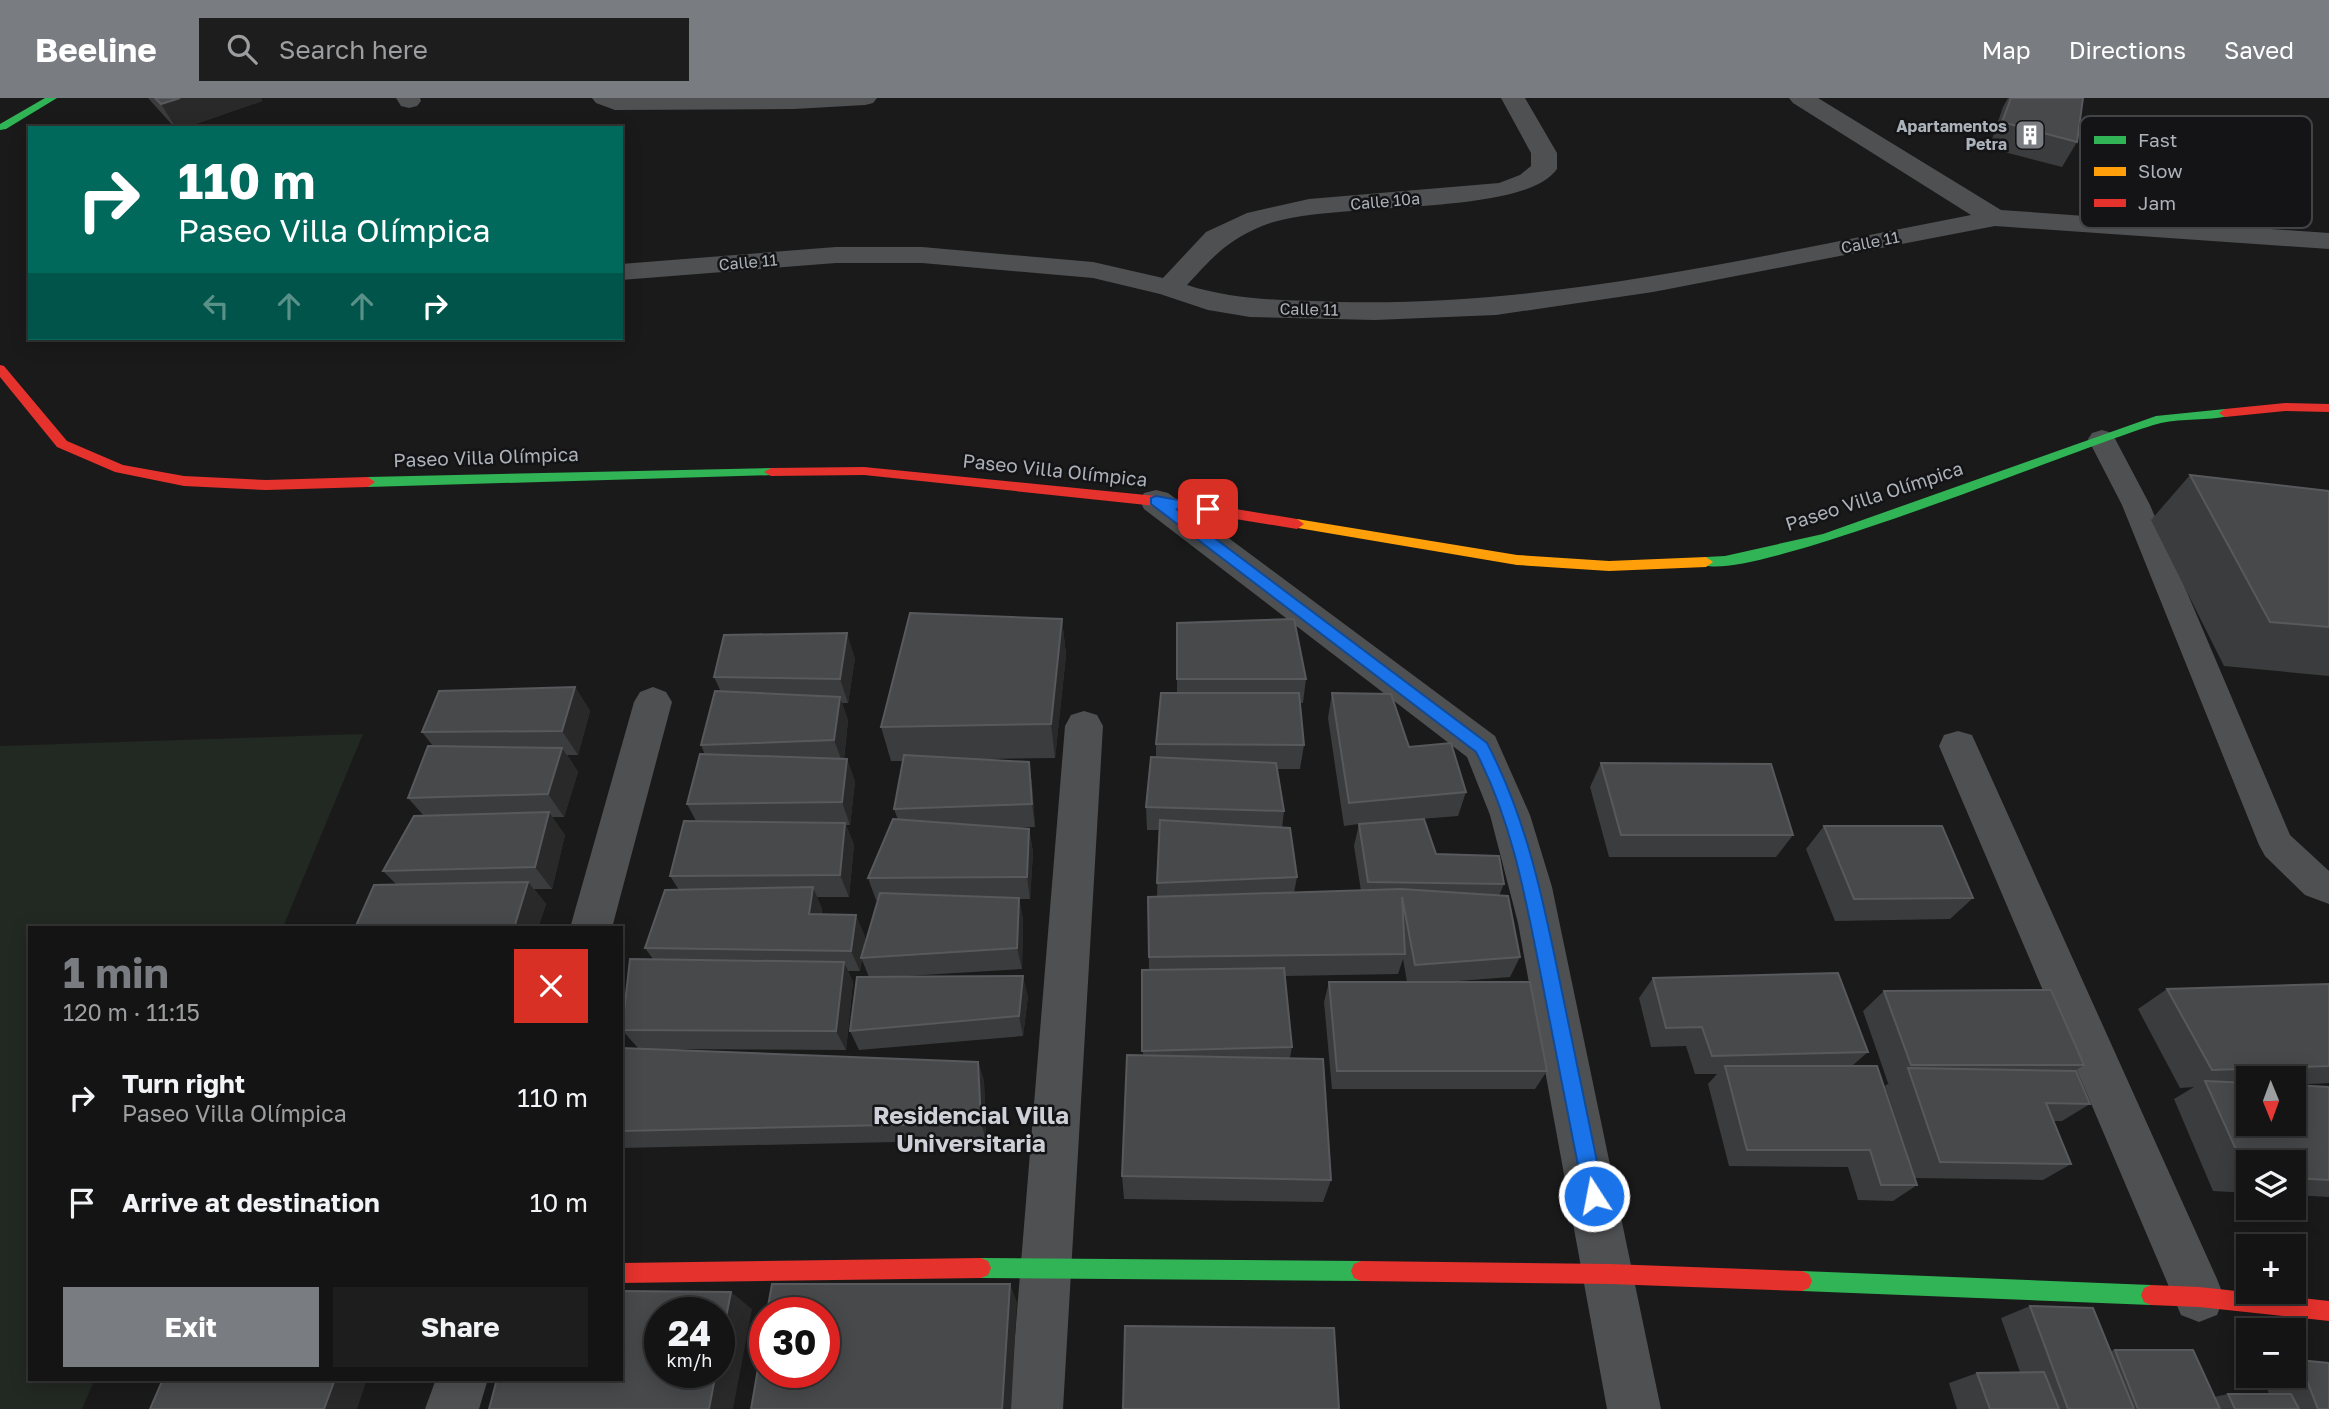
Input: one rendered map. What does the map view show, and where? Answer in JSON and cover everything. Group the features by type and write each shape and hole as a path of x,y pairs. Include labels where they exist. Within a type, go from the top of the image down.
{"main road":[{"path":"1,128 52,98"},
{"name":"Paseo Villa Olímpica","path":"0,369 62,444 120,469 184,481 265,485 716,472 864,471 1156,501 1517,560 1609,566 1725,561 1825,538 2160,419 2285,407 2329,408"},
{"path":"623,1273 1046,1267 1610,1274 2199,1297 2329,1311"}],"street":[{"path":"609,100 794,102 865,98"},
{"name":"Calle 10a","path":"1170,288 1216,237 1256,219 1309,208 1503,190 1529,180 1544,169 1544,153 1513,98"},
{"path":"1801,98 1995,218 2080,224"},
{"name":"Calle 11","path":"623,272 836,255 922,255 1093,270 1170,288 1208,301 1250,308 1376,311 1496,306 1653,284 1995,218"},
{"path":"2140,228 2329,241"},
{"path":"1156,501 1481,747 1500,783 1518,836 1542,936 1610,1274 1634,1409"},
{"path":"592,926 653,702"},
{"path":"1037,1409 1084,726"},
{"path":"1958,746 2199,1297"},
{"path":"452,1409 461,1381"}],"lane":[{"path":"2102,439 2136,505 2277,845 2318,884 2329,888"}],"shaded area":[{"path":"363,734 283,926 28,926 28,1381 94,1381 82,1409 0,1409 0,746"}],"building":[{"path":"155,98 180,98 161,104"},
{"path":"2011,98 2083,98 2077,142 2002,122"},
{"path":"2190,475 2329,491 2329,627 2270,622"},
{"path":"910,613 1062,619 1051,724 881,727"},
{"path":"1294,619 1306,679 1177,679 1177,623"},
{"path":"847,633 840,679 714,677 724,635"},
{"path":"575,687 562,731 422,732 439,691"},
{"path":"715,691 840,697 834,740 701,745"},
{"path":"1161,693 1299,693 1304,745 1156,744"},
{"path":"1332,693 1391,694 1409,747 1451,743 1466,792 1349,803"},
{"path":"428,746 562,748 548,794 408,798"},
{"path":"700,754 847,759 842,802 687,804"},
{"path":"904,755 1029,762 1032,804 894,809"},
{"path":"1151,757 1276,763 1284,811 1146,807"},
{"path":"1601,763 1771,764 1793,835 1621,835"},
{"path":"549,812 535,867 383,871 414,816"},
{"path":"893,819 1029,829 1027,877 868,878"},
{"path":"1424,819 1436,854 1499,856 1504,884 1368,882 1359,824"},
{"path":"1160,820 1290,828 1297,877 1157,883"},
{"path":"684,821 845,823 840,875 670,876"},
{"path":"1824,826 1942,826 1973,898 1854,899"},
{"path":"528,882 515,926 356,926 374,885"},
{"path":"813,887 809,914 856,915 851,951 645,948 665,890"},
{"path":"1401,889 1508,896 1520,957 1415,965 1402,897 1405,954 1149,957 1148,897"},
{"path":"880,893 1019,898 1017,948 861,958"},
{"path":"630,959 844,962 836,1031 623,1030"},
{"path":"1284,968 1292,1047 1142,1051 1142,970"},
{"path":"1838,973 1868,1052 1712,1056 1702,1027 1666,1028 1653,978"},
{"path":"1023,976 1019,1016 850,1031 857,977"},
{"path":"1329,982 1530,982 1547,1071 1337,1071"},
{"path":"2329,984 2329,1066 2236,1066 2236,1069 2212,1070 2167,989"},
{"path":"2051,990 2084,1065 1911,1065 1884,991"},
{"path":"623,1048 978,1062 981,1123 623,1131"},
{"path":"1127,1055 1323,1059 1331,1180 1122,1176"},
{"path":"1725,1066 1877,1066 1917,1185 1881,1185 1870,1150 1747,1150"},
{"path":"1908,1068 2076,1071 2090,1104 2046,1103 2071,1164 1940,1162"},
{"path":"2205,1081 2236,1082 2236,1136 2306,1136 2306,1086 2329,1087 2329,1180 2306,1179 2306,1150 2236,1150"},
{"path":"772,1284 1010,1284 1002,1409 751,1409 755,1388 840,1388 840,1297 770,1297"},
{"path":"623,1291 731,1292 730,1297 644,1297 644,1388 713,1388 709,1409 489,1409 496,1381 623,1381"},
{"path":"2030,1306 2093,1308 2134,1409 2068,1409"},
{"path":"1125,1326 1334,1328 1339,1409 1123,1409"},
{"path":"2115,1350 2193,1350 2220,1409 2138,1409"},
{"path":"2306,1361 2329,1363 2329,1409 2318,1409 2306,1378"},
{"path":"2044,1372 2059,1409 1990,1409 1977,1373"},
{"path":"162,1381 334,1381 324,1409 150,1409"},
{"path":"2228,1394 2291,1394 2299,1409 2235,1409"}],"traffic: fast":[{"path":"2,127 52,98"},
{"path":"1706,562 1725,561 1825,538 2160,419 2225,413"},
{"path":"368,482 771,472"},
{"path":"981,1268 1361,1271"},
{"path":"1802,1281 2151,1295"}],"traffic: slow":[{"path":"1297,524 1517,560 1609,566 1706,562"}],"traffic: jam":[{"path":"0,369 62,444 120,469 184,481 266,485 368,482"},
{"path":"2225,413 2285,407 2329,408"},
{"path":"771,472 864,471 1156,501 1297,524"},
{"path":"623,1273 981,1268"},
{"path":"1361,1271 1610,1274 1802,1281"},
{"path":"2151,1295 2199,1297 2329,1311"}],"place":[{"name":"Apartamentos Petra","path":"2030,135"}],"district":[{"name":"Residencial Villa Universitaria","path":"971,1130"}],"route":[{"path":"1208,509 1156,501 1449,720 1481,747 1500,783 1518,836 1542,936 1594,1196"}]}
